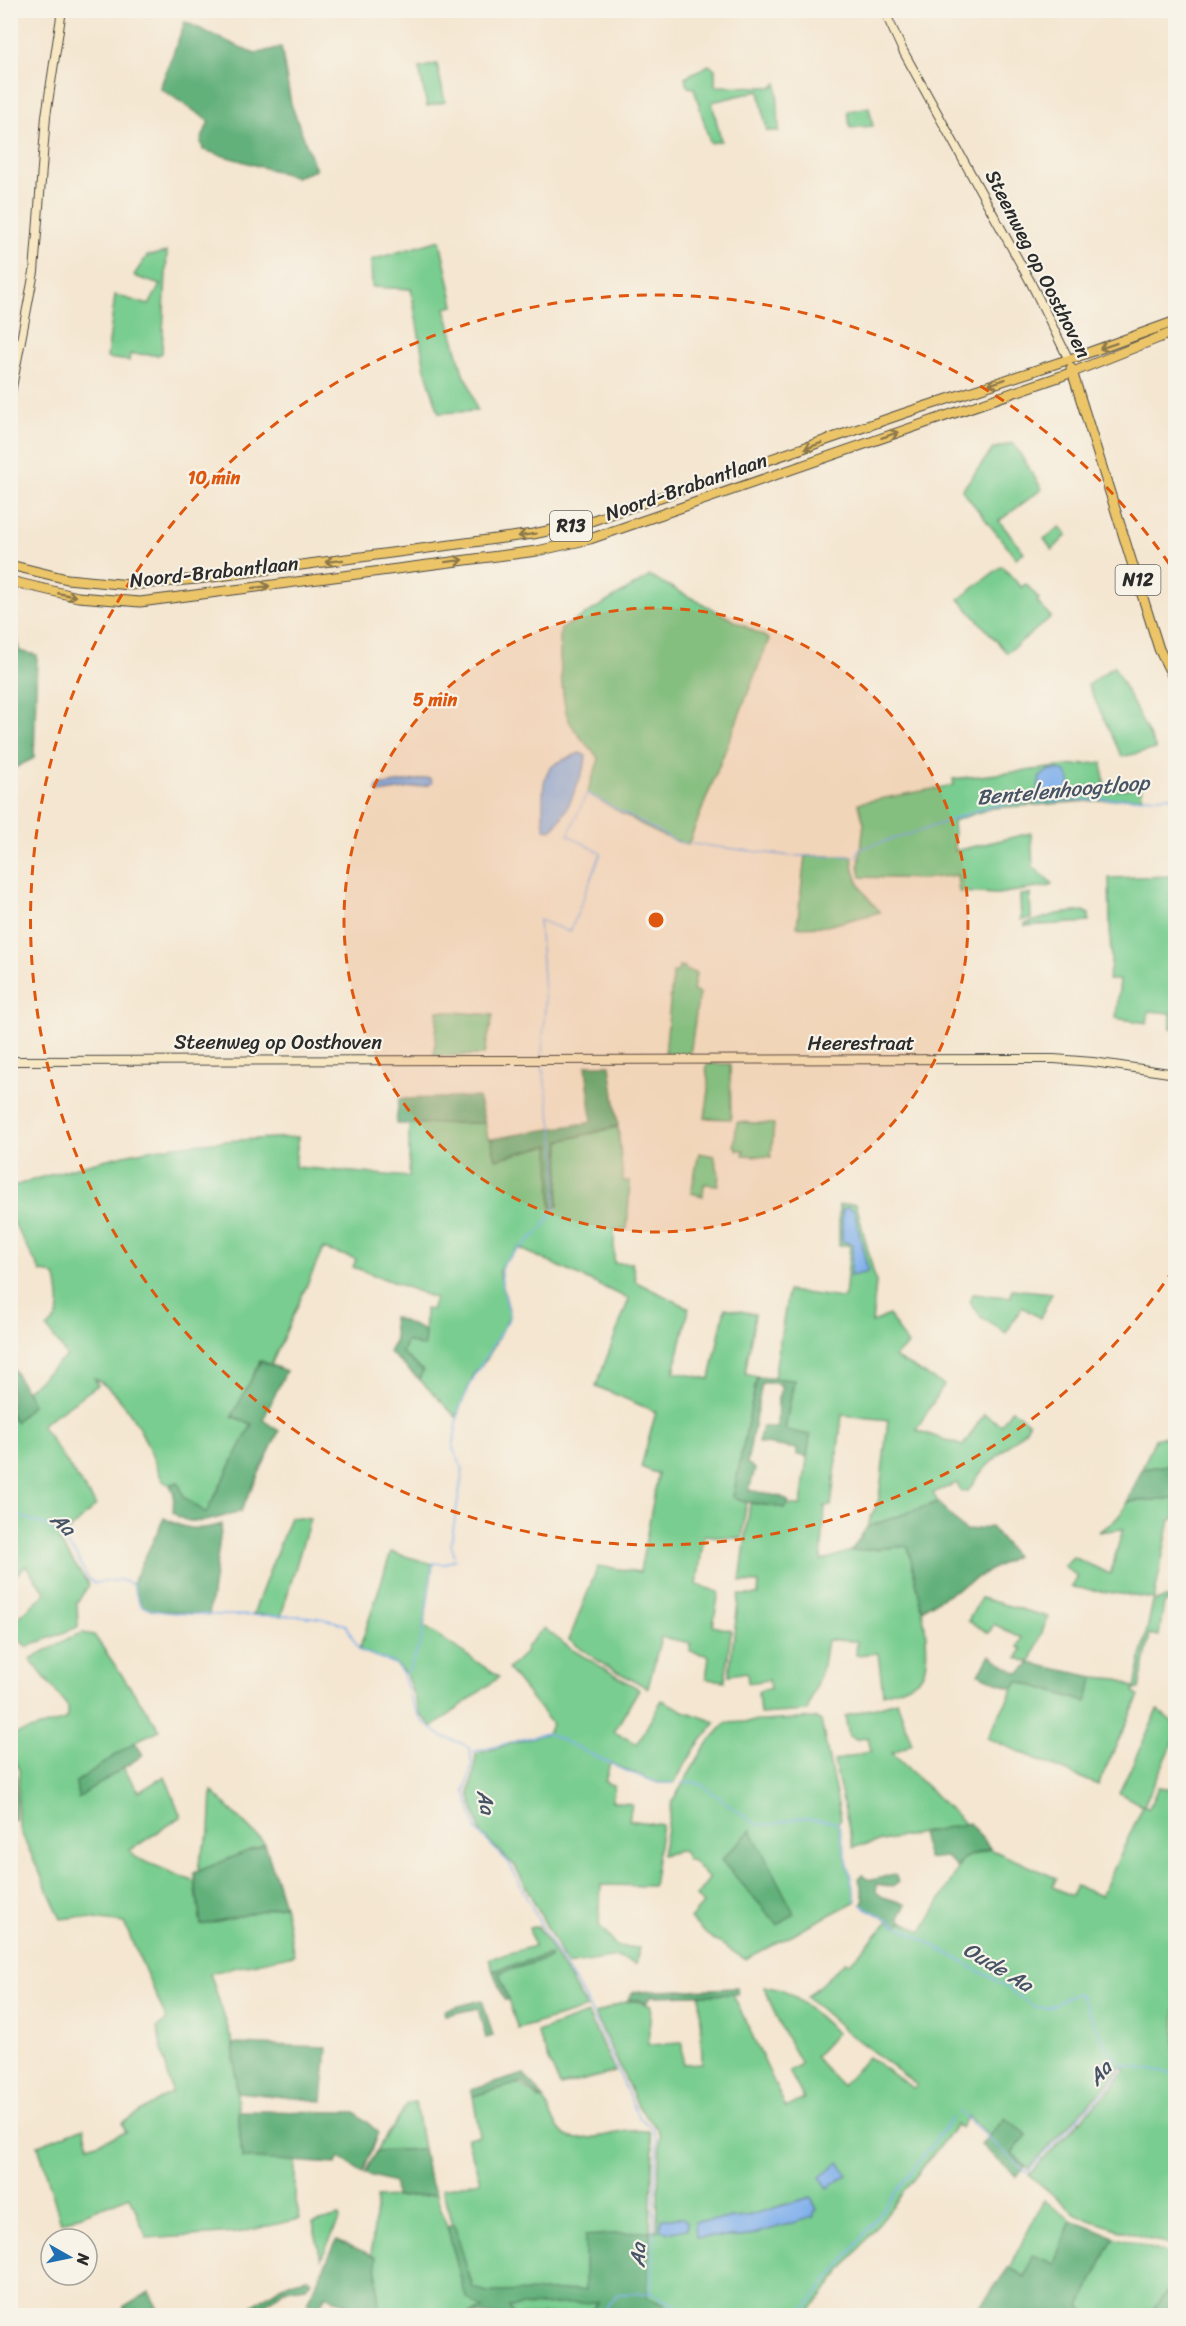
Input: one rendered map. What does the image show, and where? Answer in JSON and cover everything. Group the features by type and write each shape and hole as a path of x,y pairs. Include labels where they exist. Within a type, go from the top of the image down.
{"main road":[{"name":"Noord-Brabantlaan","path":"10,565 67,579 130,585 175,582 534,534 585,523 905,413 1069,360 1176,321"},
{"name":"Noord-Brabantlaan","path":"10,581 78,597 140,602 537,551 590,539 1073,372 1176,331"},
{"name":"Steenweg op Oosthoven","path":"1069,360 1159,649 1176,683"},
{"path":"409,552 410,567"}],"street":[{"path":"10,398 34,272 48,101 62,10"},
{"name":"Steenweg op Oosthoven","path":"884,10 902,49 1030,281 1069,360"},
{"name":"Heerestraat","path":"545,1060 1054,1059 1176,1074"},
{"name":"Steenweg op Oosthoven","path":"10,1061 545,1060"}],"green space":[{"path":"185,22 255,54 281,47 291,104 316,170 296,177 203,150 201,141 209,121 160,88"},
{"path":"437,64 445,102 427,106 419,68"},
{"path":"709,65 715,69 715,86 773,87 777,83 779,131 767,131 759,91 712,102 721,141 710,143 694,88 688,87 685,77"},
{"path":"869,107 873,126 850,128 848,111"},
{"path":"440,240 454,306 445,308 464,377 468,380 477,411 439,413 425,369 411,289 372,287 371,260"},
{"path":"167,252 162,353 158,355 130,354 129,361 107,358 115,295 149,305 160,285 134,275 147,256"},
{"path":"1013,443 1042,489 999,521 1024,552 1016,558 962,490 993,449"},
{"path":"1060,527 1067,535 1052,550 1044,539"},
{"path":"1002,566 1021,587 1026,584 1039,599 1037,602 1051,617 1007,653 959,599"},
{"path":"650,576 769,639 688,845 658,834 587,793 599,759 571,724 564,699 560,661 561,629"},
{"path":"11,634 17,636 19,651 37,655 34,758 11,770 13,750 11,741 13,738 10,727"},
{"path":"1114,666 1156,749 1122,757 1088,685"},
{"path":"1102,762 1105,791 1141,787 1142,797 991,808 953,821 955,851 1031,833 1033,867 1052,883 1051,886 997,894 959,892 957,875 923,879 861,877 859,865 864,823 858,803 954,785 953,779"},
{"path":"805,856 852,856 860,887 880,912 827,926 797,927"},
{"path":"1173,876 1175,1029 1171,1028 1171,1013 1149,1011 1147,1023 1116,1018 1120,980 1108,980 1111,965 1109,878"},
{"path":"1030,894 1031,919 1021,920 1020,895"},
{"path":"1084,911 1089,914 1089,922 1025,926 1025,924 1057,914"},
{"path":"679,966 696,973 693,991 699,993 690,1055 665,1054 673,972 678,972"},
{"path":"438,1011 493,1015 484,1055 434,1056"},
{"path":"708,1064 730,1064 731,1119 705,1118 709,1090 706,1066"},
{"path":"586,1065 610,1065 618,1126 560,1141 558,1206 551,1208 550,1145 496,1159 491,1139 592,1122"},
{"path":"478,1097 485,1123 396,1124 399,1099"},
{"path":"737,1122 774,1124 771,1157 743,1155 744,1150 737,1150 734,1146"},
{"path":"409,1123 485,1123 488,1139 491,1139 496,1158 551,1145 551,1207 558,1206 560,1141 618,1127 623,1181 630,1181 627,1229 614,1230 614,1263 632,1263 636,1282 689,1308 674,1372 710,1379 725,1308 755,1314 745,1374 757,1377 733,1496 746,1502 742,1539 704,1535 697,1585 719,1592 713,1626 731,1630 725,1681 706,1679 709,1656 690,1651 691,1643 661,1637 648,1688 606,1666 569,1640 598,1566 640,1572 658,1474 641,1467 656,1412 596,1386 629,1299 519,1248 499,1271 510,1315 487,1359 475,1372 456,1417 419,1379 423,1371 402,1353 406,1341 424,1347 425,1309 431,1310 435,1298 353,1267 356,1259 323,1249 271,1365 260,1361 233,1417 252,1424 206,1513 184,1497 178,1482 170,1485 162,1480 144,1437 128,1410 118,1397 94,1378 98,1385 41,1425 96,1505 59,1541 89,1585 77,1602 78,1627 27,1647 11,1632 11,1624 46,1593 26,1566 11,1579 10,1414 15,1421 33,1404 26,1391 67,1356 47,1328 53,1323 59,1311 56,1277 41,1272 11,1218 11,1187 85,1164 142,1151 212,1142 298,1137 295,1167 409,1177"},
{"path":"699,1153 714,1156 719,1174 718,1185 704,1184 703,1196 691,1193"},
{"path":"856,1204 876,1282 872,1323 889,1315 908,1345 894,1357 944,1385 916,1430 963,1446 984,1414 1001,1425 1012,1409 1029,1423 1026,1429 981,1472 968,1491 961,1492 957,1483 933,1493 938,1502 867,1527 879,1499 888,1420 842,1415 831,1506 825,1506 821,1561 851,1551 908,1546 926,1634 925,1667 920,1677 912,1683 883,1694 878,1653 856,1655 857,1641 827,1640 823,1665 807,1711 760,1714 758,1692 770,1689 769,1680 748,1683 747,1672 729,1675 739,1595 758,1595 759,1583 740,1582 750,1503 785,1508 787,1505 801,1505 810,1435 785,1430 794,1381 774,1378 788,1291 842,1298 845,1296 850,1245 839,1245 839,1205","holes":["842,1209 854,1211 856,1227 853,1244 842,1241"]},
{"path":"1012,1289 1052,1293 1040,1318 1022,1307 1006,1333 982,1318 969,1301 973,1294 1011,1297"},
{"path":"393,1317 425,1331 424,1347 406,1341 402,1353 423,1371 419,1379 389,1352 395,1342"},
{"path":"261,1361 286,1371 263,1420 279,1431 241,1511 205,1521 196,1522 180,1518 173,1512 174,1494 170,1485 178,1482 184,1497 206,1513 252,1424 232,1416"},
{"path":"10,1363 33,1404 15,1422 11,1414"},
{"path":"757,1377 794,1380 785,1430 810,1435 807,1457 797,1455 797,1449 758,1443 762,1426 777,1428 778,1398 782,1386 775,1383 762,1383 747,1463 755,1469 749,1490 782,1497 789,1502 785,1508 741,1501 733,1497"},
{"path":"1175,1434 1175,1464 1142,1469 1155,1439"},
{"path":"1175,1464 1175,1498 1127,1502 1142,1469"},
{"path":"1175,1498 1175,1519 1170,1520 1154,1599 1071,1587 1078,1577 1064,1566 1073,1557 1110,1574 1123,1529 1098,1532 1116,1520 1127,1502"},
{"path":"938,1502 965,1531 991,1527 1015,1556 922,1609 908,1546 851,1551 867,1527"},
{"path":"290,1517 310,1519 281,1616 253,1614"},
{"path":"164,1518 178,1525 192,1528 206,1528 222,1524 209,1615 151,1610 141,1605 132,1584"},
{"path":"391,1552 433,1564 424,1626 499,1677 433,1727 420,1714 406,1674 395,1664 359,1650"},
{"path":"1175,1596 1175,1600 1164,1603 1159,1636 1150,1634 1139,1689 1135,1688 1153,1601"},
{"path":"981,1598 1048,1617 1030,1663 1018,1658 1022,1649 1018,1647 1022,1638 994,1624 989,1633 968,1621"},
{"path":"544,1628 571,1649 639,1689 614,1732 637,1744 662,1700 684,1711 716,1722 696,1747 674,1783 658,1783 610,1763 605,1782 614,1786 612,1801 632,1804 629,1820 662,1825 653,1886 601,1885 599,1925 616,1946 639,1948 636,1964 616,1957 567,1965 515,1866 482,1835 469,1793 476,1754 547,1733 552,1724 508,1669 525,1653 526,1647"},
{"path":"83,1633 94,1635 160,1730 142,1738 76,1782 78,1797 123,1768 139,1792 165,1776 181,1817 130,1850 134,1857 195,1882 201,1925 284,1905 294,1955 210,1973 233,2044 242,2157 295,2161 295,2198 300,2219 237,2233 147,2239 130,2196 61,2223 38,2145 84,2127 89,2146 126,2132 122,2123 172,2092 157,2028 167,2020 124,1923 78,1917 61,1919 21,1832 18,1817 19,1770 11,1752 11,1735 66,1720 68,1707 30,1659"},
{"path":"990,1655 1015,1672 1020,1673 1030,1663 1094,1677 1086,1702 1018,1681 1013,1689 979,1674"},
{"path":"1094,1677 1119,1679 1135,1688 1134,1692 1139,1696 1098,1785 987,1738 1018,1680 1085,1702"},
{"path":"897,1701 912,1744 892,1753 965,1824 853,1847 834,1761 871,1751 868,1737 856,1740 849,1736 845,1716"},
{"path":"1158,1710 1175,1724 1175,1739 1144,1805 1149,1808 1158,1787 1175,1789 1175,2247 1089,2220 1075,2213 1029,2175 1114,2085 1126,2069 1120,2066 1113,2078 1028,2169 1012,2153 1005,2118 989,2136 968,2116 961,2128 956,2125 807,2315 499,2315 483,2291 473,2288 442,2189 480,2181 467,2138 480,2136 473,2096 520,2083 540,2100 544,2099 558,2128 571,2138 649,2131 653,2147 650,2230 657,2231 660,2135 637,2104 595,2014 629,2001 651,2006 648,2045 682,2043 683,2064 702,2063 700,1995 733,1994 786,2108 804,2099 789,2071 801,2064 781,2028 764,1987 774,1988 794,1997 837,2033 815,2057 842,2086 868,2057 913,2088 917,2085 848,2033 807,1997 846,1961 849,1964 889,1921 898,1926 902,1921 922,1932 964,1858 990,1849 1056,1878 1053,1887 1071,1896 1076,1886 1101,1896 1143,1806 1119,1793","holes":["811,2197 817,2210 814,2212 695,2222 744,2217"]},
{"path":"816,1718 821,1721 841,1819 838,1822 856,1901 746,1959 707,1935 690,1919 703,1904 696,1896 709,1879 692,1860 688,1860 683,1850 662,1855 672,1802 706,1745 726,1723"},
{"path":"135,1742 143,1755 78,1798 76,1782"},
{"path":"11,1761 14,1767 16,1790 15,1820 11,1821"},
{"path":"212,1791 265,1844 198,1872 200,1857 210,1831"},
{"path":"969,1823 990,1848 964,1858 957,1868 946,1857 928,1859 921,1833"},
{"path":"751,1830 794,1913 778,1925 721,1860"},
{"path":"265,1844 284,1905 201,1925 194,1873"},
{"path":"893,1874 898,1883 892,1887 877,1884 876,1892 883,1897 906,1904 900,1916 902,1921 898,1926 861,1905 864,1900 859,1878 863,1875 866,1878 877,1879"},
{"path":"538,1926 587,2008 518,2029 499,1973 550,1958 549,1955 493,1971 489,1959 534,1946 529,1928"},
{"path":"550,1954 550,1958 499,1973 508,2000 504,2000 493,1971"},
{"path":"737,1988 738,1994 651,1996 646,2003 639,2000 628,2000 633,1992"},
{"path":"482,2000 493,2036 486,2038 478,2008 445,2015 444,2010"},
{"path":"588,2014 615,2072 560,2086 537,2032"},
{"path":"233,2044 327,2047 322,2101 237,2092"},
{"path":"524,2074 544,2099 541,2100 523,2082 473,2096 471,2090"},
{"path":"415,2102 423,2149 376,2151 408,2103"},
{"path":"238,2111 355,2112 378,2132 363,2173 339,2157 336,2164 242,2158"},
{"path":"1005,2118 1027,2135 1012,2153 1025,2167 1017,2177 981,2145"},
{"path":"423,2149 428,2174 436,2195 395,2197 394,2182 365,2174 376,2151"},
{"path":"436,2195 447,2226 464,2291 469,2299 483,2309 466,2315 379,2315 376,2257 371,2255 377,2198"},
{"path":"1044,2200 1071,2220 1055,2265 1025,2277 1009,2268"},
{"path":"339,2216 340,2218 321,2259 313,2223"},
{"path":"1071,2220 1114,2237 1080,2306 1089,2315 974,2315 1009,2267 1025,2277 1033,2255 1055,2264"},
{"path":"454,2224 473,2288 488,2292 585,2290 585,2236 650,2231 647,2297 685,2315 587,2315 598,2302 509,2307 514,2315 466,2315 483,2309 468,2299 464,2291 447,2226"},
{"path":"1114,2237 1175,2256 1175,2282 1148,2315 1013,2316 1081,2307"},
{"path":"337,2240 376,2257 379,2315 371,2315 326,2295 319,2309 307,2303"},
{"path":"307,2278 311,2280 306,2287 284,2290 252,2315 240,2315 280,2287"},
{"path":"1175,2282 1175,2309 1170,2315 1148,2315"},
{"path":"149,2292 161,2315 126,2315 123,2308"}],"water":[{"path":"580,753 586,756 585,765 571,800 557,824 551,830 545,829 543,789 547,773 555,764"},
{"path":"1049,770 1066,772 1070,781 1067,795 1044,797 1038,791 1040,777"},
{"path":"428,778 432,783 429,785 379,793 376,791 378,786"},
{"path":"848,1207 854,1210 868,1272 850,1276 853,1244 842,1241 842,1210"},
{"path":"839,2162 847,2174 828,2188 820,2177"},
{"path":"811,2197 817,2210 814,2212 814,2217 743,2237 696,2237 695,2222 744,2217"},
{"path":"661,2218 683,2218 687,2222 687,2229 672,2232 660,2230"}],"waterway":[{"name":"Bentelenhoogtloop","path":"542,1057 545,1005 539,920 570,932 601,853 568,835 587,793 677,842 791,856 854,856"},
{"name":"Bentelenhoogtloop","path":"857,857 859,849 923,830 986,807 1015,803 1176,796"},
{"name":"Bentelenhoogtloop","path":"454,1555 451,1543 463,1469 453,1449 459,1409 476,1373 510,1317 502,1285 501,1269 506,1260 542,1229 555,1208 557,1157 542,1063"},
{"name":"Aa","path":"10,1509 22,1517 45,1525 60,1536 76,1555 88,1579 95,1583 120,1580 132,1584 141,1605 151,1609 191,1614 301,1616 346,1625 359,1650 395,1664 403,1674 411,1702 422,1721 441,1736 470,1749 472,1766 465,1791 477,1831 509,1863 549,1940 585,1998 638,2116 652,2128 657,2140 651,2293 695,2316"},
{"name":"Bentelenhoogtloop","path":"405,1673 409,1670 421,1642 433,1563 444,1564 455,1559"},
{"name":"Oude Aa","path":"473,1752 547,1733 628,1772 658,1783 674,1783"},
{"name":"Oude Aa","path":"682,1783 694,1782 702,1785 755,1824 769,1825 798,1818 838,1822 856,1901"},
{"name":"Oude Aa","path":"861,1905 997,1981 1034,2007 1047,2008 1077,1993 1081,1995 1108,2050 1124,2065"},
{"name":"Aa","path":"958,2112 1027,2173 1114,2081 1124,2065 1176,2075"},
{"name":"Aa","path":"799,2316 850,2253 952,2118"},
{"path":"599,2316 618,2294 651,2293"}]}
